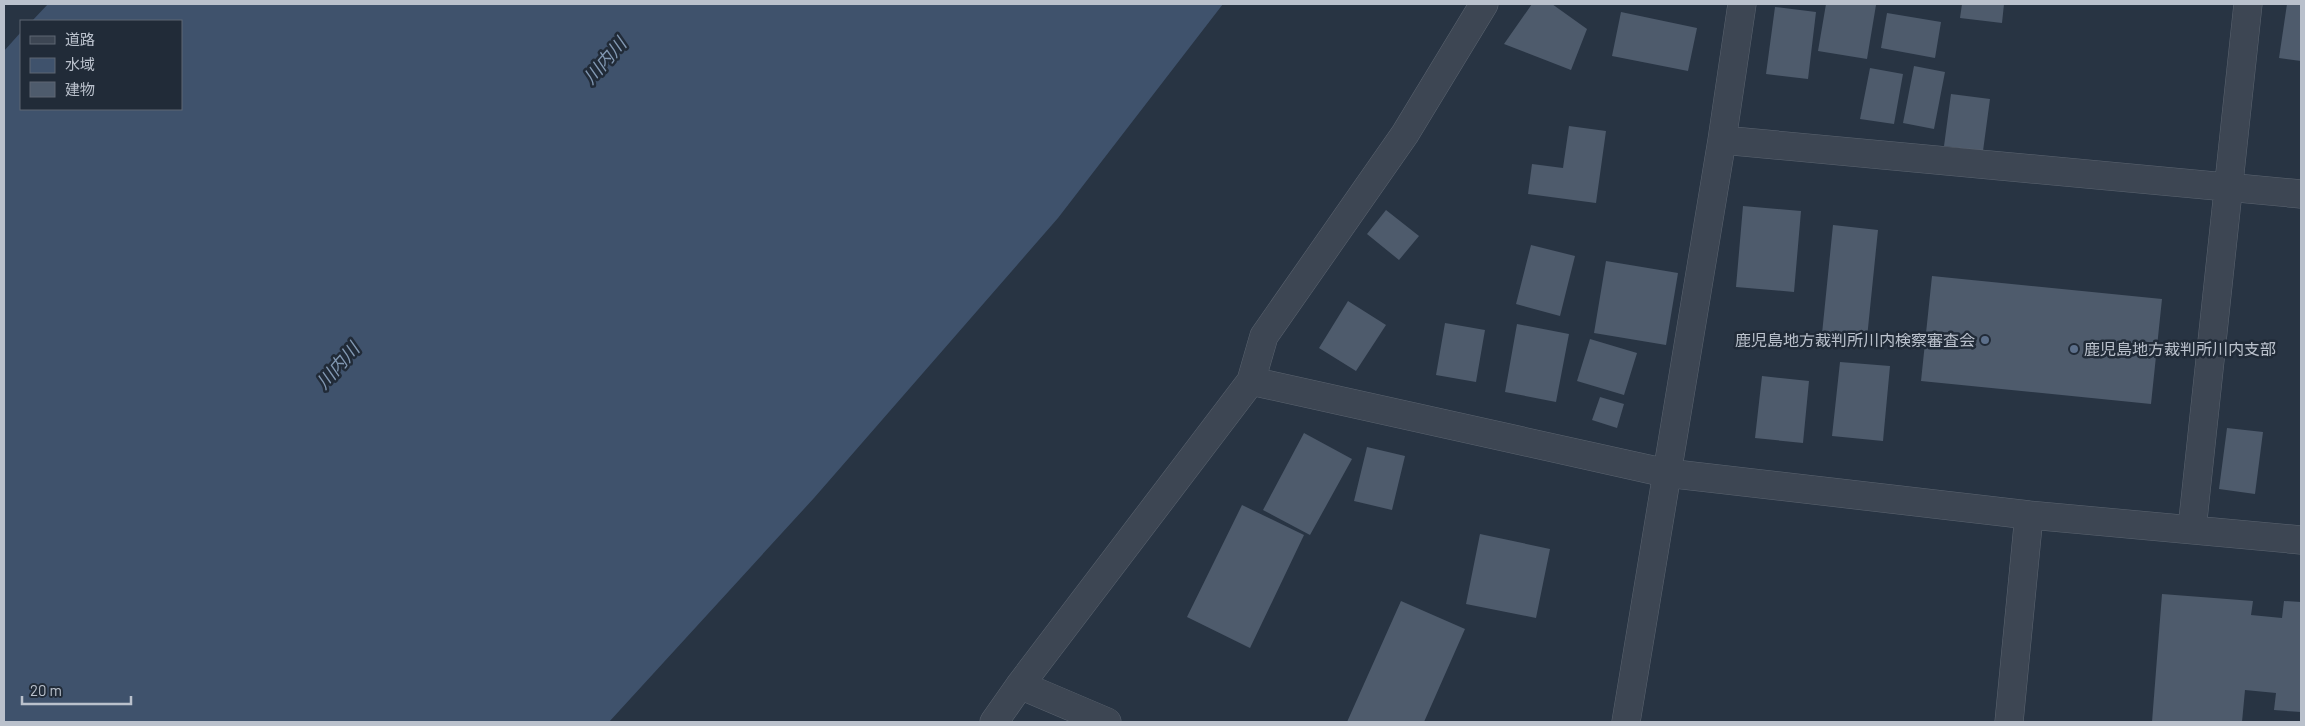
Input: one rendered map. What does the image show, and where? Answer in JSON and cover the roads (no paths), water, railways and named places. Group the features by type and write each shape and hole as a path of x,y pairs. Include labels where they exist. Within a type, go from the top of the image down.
{"street":[{"path":"994,722 1020,685 1251,382 1264,336 1405,134 1484,4"},
{"path":"1626,722 1722,140 1742,4"},
{"path":"2192,529 2230,188 2248,4"},
{"path":"1722,140 2301,194"},
{"path":"1251,382 1666,473 2029,515 2301,540"},
{"path":"2009,722 2029,515"},
{"path":"1020,685 1107,722"}],"water":[{"name":"川内川","path":"48,4 1223,4 1058,218 814,498 609,722 4,722 4,51 20,33 20,110 182,110 182,20 33,20"}],"place":[{"name":"鹿児島地方裁判所川内検察審査会","path":"1985,340"},
{"name":"鹿児島地方裁判所川内支部","path":"2074,349"}]}
